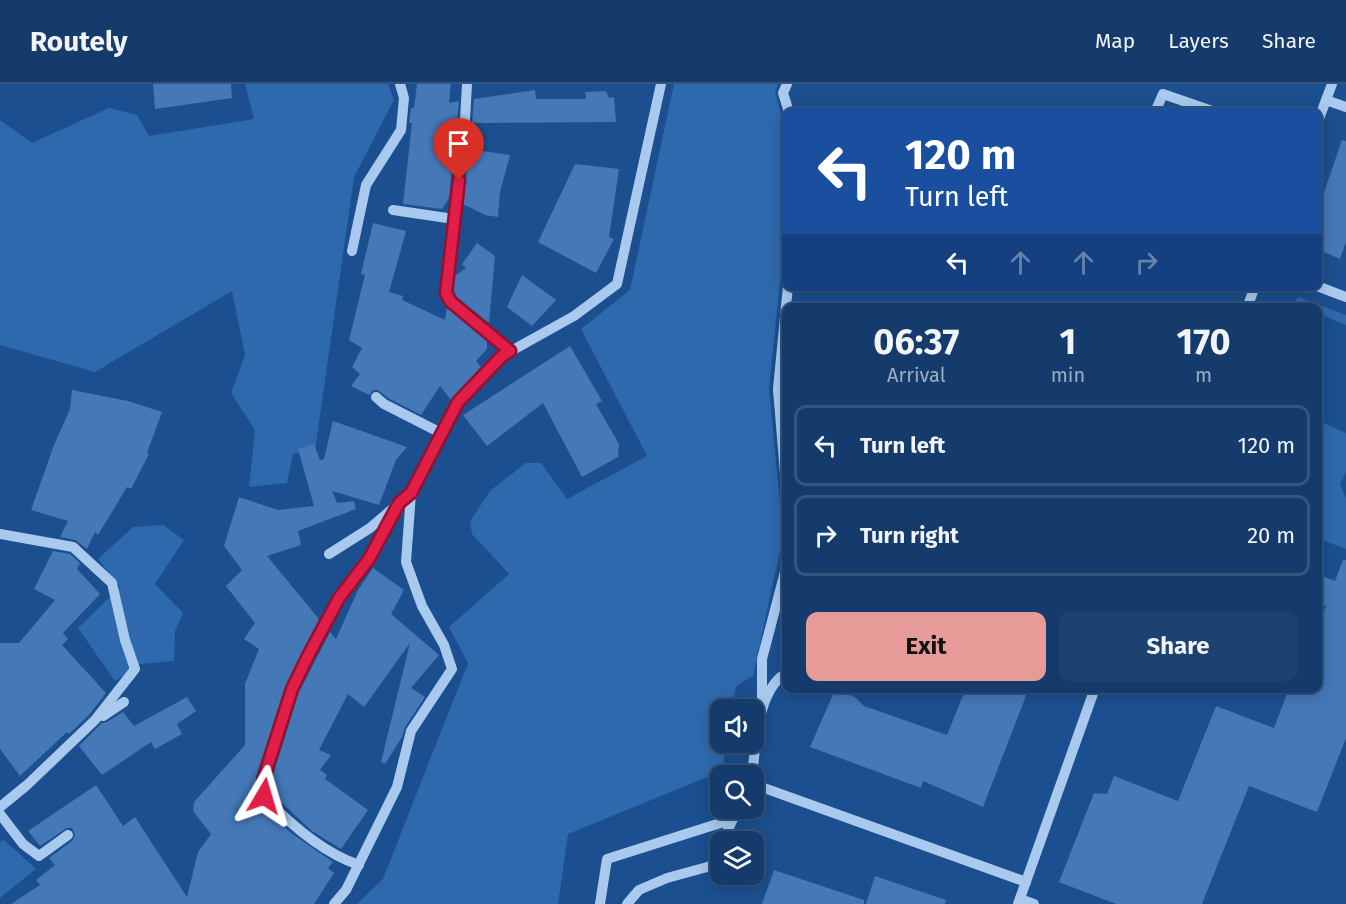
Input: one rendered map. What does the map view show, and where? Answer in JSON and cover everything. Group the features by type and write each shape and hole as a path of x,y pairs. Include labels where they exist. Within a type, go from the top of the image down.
{"street":[{"path":"352,251 366,185 401,130 404,98 400,84"},
{"path":"467,84 446,293 451,302 510,351"},
{"path":"334,904 346,890 397,787 411,731 452,669 444,645 422,606 406,562 411,493 458,402 502,356 574,316 617,284 661,84"},
{"path":"787,84 783,93 788,108"},
{"path":"1322,111 1332,84"},
{"path":"1157,108 1163,94 1203,108"},
{"path":"1326,100 1346,107"},
{"path":"393,210 454,219"},
{"path":"1322,288 1346,297"},
{"path":"782,348 778,389 782,438"},
{"path":"376,397 384,404 441,433"},
{"path":"329,554 370,528 411,493"},
{"path":"359,865 348,861 303,833 276,809 264,796 264,777 292,689 316,640 339,598 369,559 399,503"},
{"path":"0,534 73,547 112,583 125,640 135,669 95,720 27,785 0,807"},
{"path":"762,699 762,659 782,583"},
{"path":"764,702 778,678 782,676"},
{"path":"1034,904 1019,902 1093,693"},
{"path":"95,720 124,702"},
{"path":"764,788 1026,882"},
{"path":"0,814 23,844 39,856 68,835"},
{"path":"727,831 733,819"},
{"path":"600,904 606,859 733,819"},
{"path":"627,904 639,890 667,878 710,866"}],"shaded area":[{"path":"245,84 388,84 394,100 354,177 315,451 293,454 287,483 249,487 255,430 231,393 245,355 232,291 95,372 0,345 0,120 32,143 109,108 137,115 149,136 254,119"},
{"path":"674,84 778,84 775,93 782,118 782,261 769,389 782,541 753,676 736,686 734,699 710,699 710,753 725,753 723,765 710,765 710,776 568,834 558,904 357,904 383,879 468,663 449,627 509,574 472,534 470,521 491,490 526,463 541,463 567,499 647,456 581,329 630,290"},
{"path":"1298,297 1314,303 1295,303"},
{"path":"1322,306 1346,315 1346,325 1322,315"},
{"path":"1322,422 1346,433 1346,471 1340,485 1346,498 1346,549 1322,540"},
{"path":"163,525 184,540 155,584 183,613 175,631 174,661 140,664 115,681 78,628 120,587 98,559 133,527"},
{"path":"3,839 36,869 0,898 0,842"}],"building":[{"path":"153,84 231,84 232,98 155,109"},
{"path":"417,84 451,84 449,103 459,101 457,123 442,123 440,145 454,147 449,198 442,209 403,204 412,123 409,123 411,108 414,108"},
{"path":"535,90 536,99 586,99 585,92 606,91 609,98 614,97 616,122 472,123 474,99"},
{"path":"1342,140 1346,141 1346,242 1340,259 1322,251 1323,195"},
{"path":"469,149 510,155 500,192 498,217 485,215 463,204"},
{"path":"575,164 619,169 609,237 614,239 596,273 538,242"},
{"path":"373,223 406,231 389,292 403,296 402,300 445,320 447,308 487,341 487,349 476,361 481,367 451,400 440,386 421,415 388,398 378,390 373,390 369,395 351,386 360,374 352,367 362,348 349,340 365,275 361,274"},
{"path":"477,243 495,256 489,323 457,297 454,291 455,276 466,268 462,264"},
{"path":"522,275 556,300 532,326 507,307"},
{"path":"570,346 602,401 596,404 619,444 618,457 582,477 543,403 487,446 463,415"},
{"path":"72,390 128,401 162,412 147,453 149,454 131,489 127,487 98,535 95,532 87,549 75,540 60,537 68,521 31,510 54,445 70,409"},
{"path":"333,421 407,447 396,460 379,505 332,491 337,503 354,501 356,509 298,531 301,545 267,556 319,619 285,687 256,777 256,797 291,833 333,862 328,868 334,873 314,904 11,904 40,885 36,880 55,865 49,858 72,841 75,835 72,828 67,828 40,846 28,831 96,785 123,826 135,817 187,897 198,852 211,834 193,811 194,802 245,745 245,684 259,649 244,639 255,623 226,586 242,570 224,546 239,497 278,510 314,506 298,449 314,444 320,460 324,459"},
{"path":"53,551 70,554 80,563 77,569 100,594 63,633 68,639 62,645 106,693 89,715 69,734 67,732 20,776 0,749 0,643 19,643 55,600 34,589"},
{"path":"1343,560 1346,560 1346,738 1317,812 1249,786 1202,904 1116,904 1059,882 1094,793 1107,794 1114,776 1178,801 1216,706 1274,728 1287,693 1322,693 1322,618 1326,606 1322,605 1322,576 1335,581"},
{"path":"373,568 404,590 391,614 439,655 411,688 425,697 385,764 381,762 410,643 364,707 348,694 319,750 331,755 320,770 327,775 325,779 368,810 341,849 312,831 272,794 272,778 299,692 330,632 336,639 358,590"},
{"path":"834,693 844,693 855,697 864,706 947,735 964,693 1027,693 983,807 923,781 921,788 810,747"},
{"path":"187,697 196,711 177,724 182,734 155,749 151,742 102,775 79,746 102,723 123,712 134,726"},
{"path":"774,870 864,900 864,904 762,904"},
{"path":"875,876 946,900 945,904 866,904"}],"route":[{"path":"264,796 264,777 292,689 339,598 369,559 399,503 411,493 458,402 502,356 510,351 451,302 446,293 459,180"}]}
